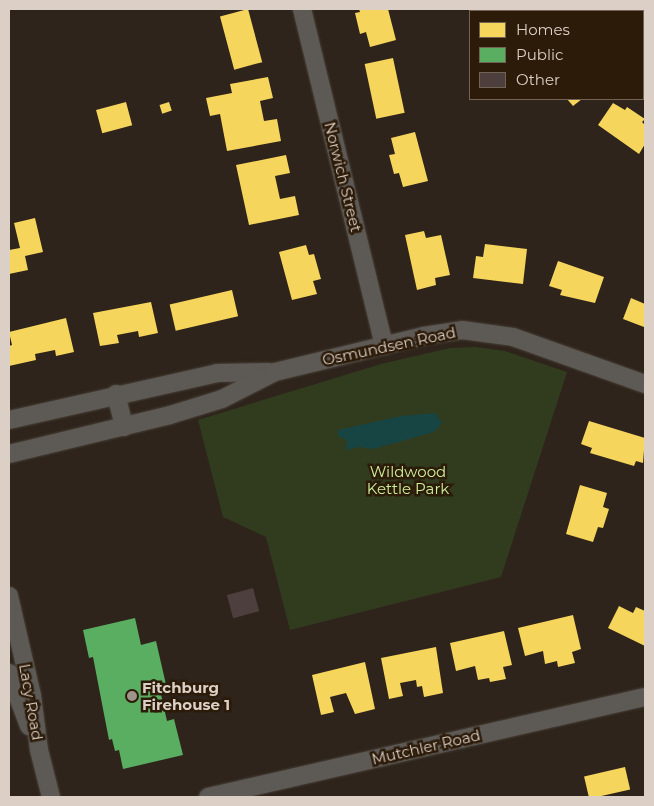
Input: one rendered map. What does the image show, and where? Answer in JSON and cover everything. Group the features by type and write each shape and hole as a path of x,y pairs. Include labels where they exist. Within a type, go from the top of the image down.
{"street":[{"name":"Norwich Street","path":"302,9 384,346"},
{"name":"Osmundsen Road","path":"9,420 116,394 217,373 275,372 462,330 499,333 645,384"},
{"name":"Osmundsen Road","path":"9,454 124,427 222,398 275,372"},
{"path":"116,394 124,427"},
{"name":"Lacy Road","path":"9,596 32,696 39,750 50,797"},
{"name":"Lacy Road","path":"9,672 39,750"},
{"name":"Mutchler Road","path":"208,797 645,697"}],"green space":[{"name":"Wildwood Kettle Park","path":"475,347 505,351 567,372 501,577 290,630 266,537 223,517 198,420 381,364 450,348"}],"water":[{"path":"435,413 442,423 434,432 373,449 360,447 346,450 347,440 338,436 338,430 401,416"}],"building: Homes":[{"path":"248,9 262,62 234,70 220,17"},
{"path":"359,9 388,9 396,40 370,47 366,32 360,34 355,13 360,12"},
{"path":"496,9 531,9 531,10"},
{"path":"393,58 405,113 376,119 365,64"},
{"path":"268,77 273,98 260,101 264,121 277,119 281,141 227,151 220,114 210,116 206,98 232,93 230,84"},
{"path":"568,100 581,100 573,106"},
{"path":"126,102 132,125 102,133 96,110"},
{"path":"169,102 172,111 162,114 159,105"},
{"path":"613,103 625,110 627,107 645,119 642,122 645,125 645,144 639,154 598,125"},
{"path":"415,132 428,181 403,187 399,173 394,174 389,155 395,154 391,138"},
{"path":"286,155 290,173 275,176 280,199 295,196 299,215 249,225 236,165"},
{"path":"35,218 43,252 25,256 28,270 9,274 9,250 20,248 14,223"},
{"path":"424,231 426,238 441,235 450,275 435,278 436,285 417,290 405,235"},
{"path":"485,244 527,249 523,284 473,278 476,256 483,257"},
{"path":"306,245 309,255 314,254 321,279 313,281 317,294 292,300 279,252"},
{"path":"558,261 604,277 595,303 560,295 562,290 549,286"},
{"path":"232,290 238,316 176,331 170,304"},
{"path":"631,298 645,304 644,327 623,319"},
{"path":"151,302 158,333 139,337 138,331 117,335 119,343 100,346 93,313"},
{"path":"66,318 74,352 56,356 55,350 35,354 36,360 9,366 9,346 12,345 9,332"},
{"path":"589,421 645,438 643,463 636,461 634,466 590,453 592,448 581,444"},
{"path":"580,485 607,493 603,507 609,509 603,528 598,527 593,542 566,534"},
{"path":"619,606 633,613 636,607 645,611 645,646 608,628"},
{"path":"573,615 581,649 572,652 575,663 558,667 557,661 545,664 543,651 525,656 518,628"},
{"path":"504,631 512,665 503,667 506,679 490,682 489,678 478,680 475,666 456,671 450,643"},
{"path":"436,647 443,693 424,697 422,686 417,687 416,680 400,683 403,696 389,699 381,658"},
{"path":"365,662 375,709 355,714 346,693 330,697 334,712 321,715 312,675"},
{"path":"625,767 630,789 597,797 589,797 584,776"}],"building: Public":[{"name":"Fitchburg Firehouse 1","path":"135,618 141,645 156,641 167,689 160,690 167,721 174,719 183,755 123,769 119,750 115,751 112,739 109,740 93,657 89,658 83,630"}],"building: Other":[{"path":"253,588 259,611 233,618 227,595"}],"place":[{"name":"Fitchburg Firehouse 1","path":"132,696"}]}
